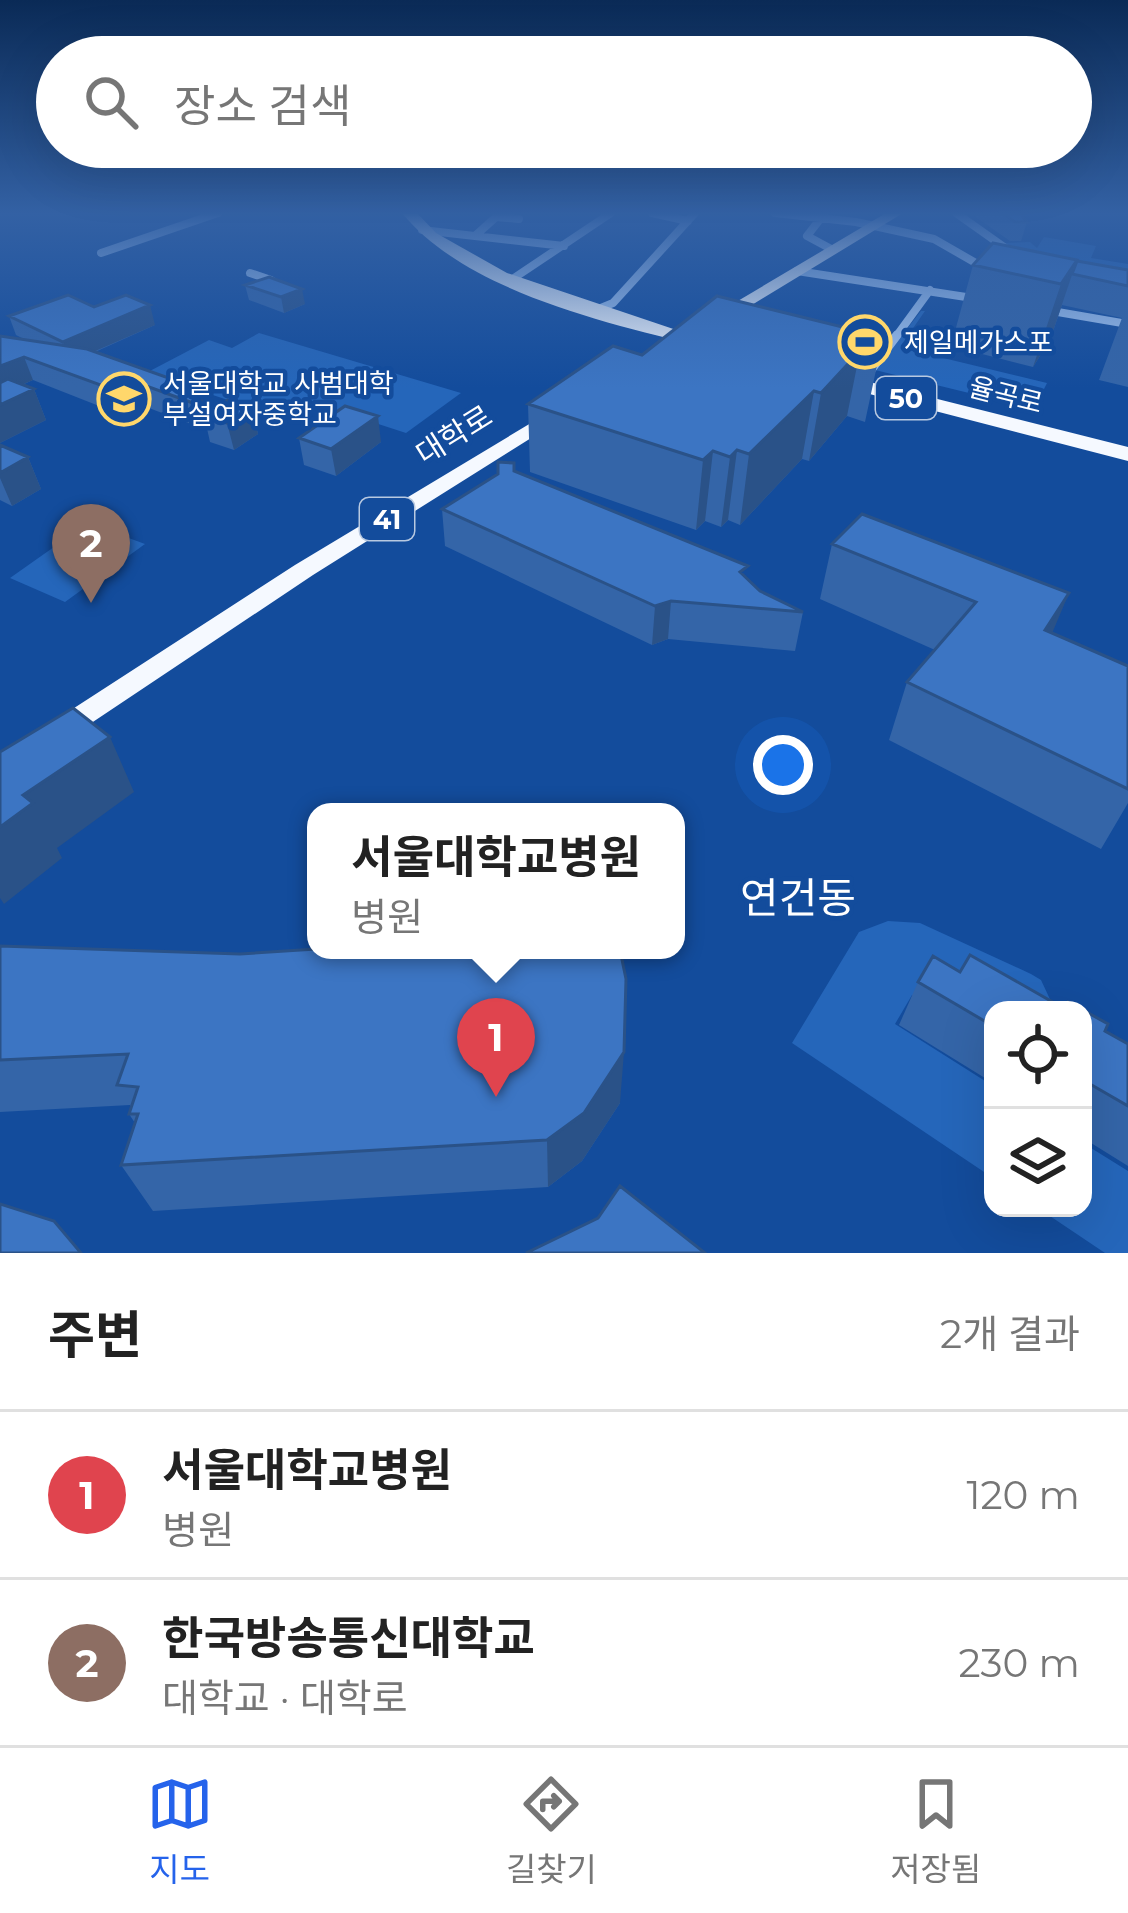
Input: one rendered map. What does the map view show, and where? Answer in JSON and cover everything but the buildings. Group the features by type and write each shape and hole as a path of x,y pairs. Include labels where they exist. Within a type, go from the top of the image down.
{"main road":[{"path":"488,271 723,348"},
{"path":"658,353 796,271"},
{"name":"율곡로","path":"825,377 1128,454"},
{"name":"대학로","path":"0,772 304,570 577,401"}],"street":[{"path":"511,280 524,271"},
{"path":"596,310 613,303 642,271"},
{"path":"800,271 988,300"},
{"path":"250,273 271,280"},
{"path":"871,388 870,371 930,290"},
{"path":"1042,310 1043,291"},
{"path":"1026,307 1128,324"}],"shaded area":[{"path":"925,311 902,344 912,346 910,350 1047,383 1034,409 875,370"},
{"path":"259,333 461,393 406,433 332,409 322,415 311,412 295,422 146,373 209,340 232,348"},
{"path":"88,523 145,544 65,602 10,578"},
{"path":"888,921 920,923 1041,980 1051,1001 984,1001 984,1009 936,1009 912,995 895,1024 984,1080 984,1172 792,1043 859,932"},
{"path":"1092,1149 1128,1171 1128,1253 1105,1253 1051,1217 1092,1217"}],"place":[{"name":"제일메가스포","path":"865,342"},
{"name":"서울대학교 사범대학 부설여자중학교","path":"124,399"},
{"name":"한국방송통신대학교","path":"91,603"},
{"name":"서울대학교병원","path":"496,1097"}],"district":[{"name":"연건동","path":"798,898"}]}
